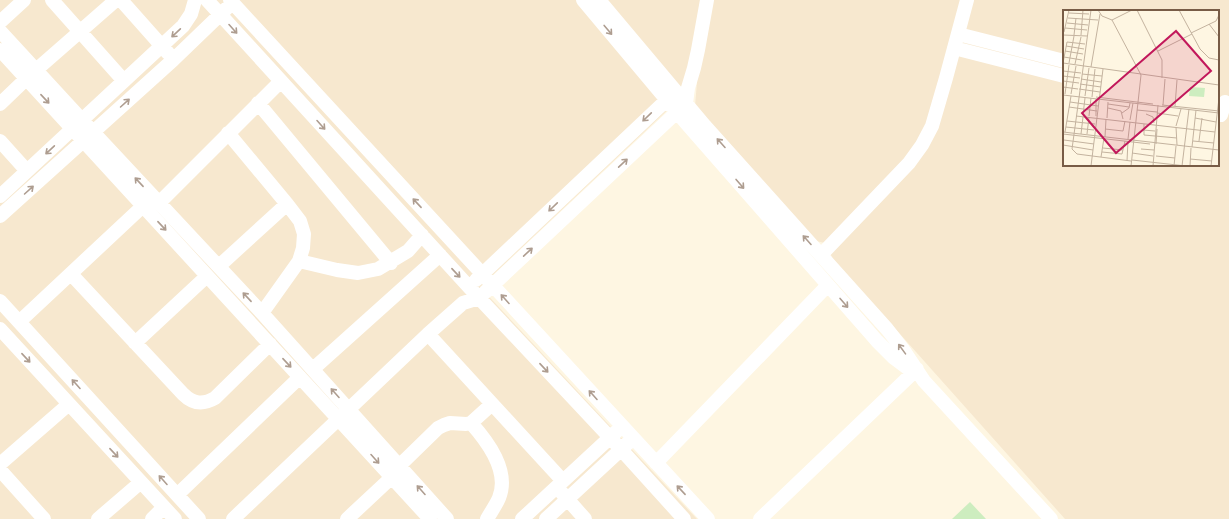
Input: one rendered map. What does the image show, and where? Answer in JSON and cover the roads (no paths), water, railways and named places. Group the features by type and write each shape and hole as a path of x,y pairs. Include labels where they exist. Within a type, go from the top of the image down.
{"street":[{"path":"0,22 24,0"},
{"path":"52,0 124,81"},
{"path":"0,104 31,74 116,0"},
{"path":"121,0 173,60"},
{"path":"0,196 183,26 191,14 195,0"},
{"path":"207,0 479,298 621,449 684,519"},
{"path":"583,0 677,93"},
{"path":"599,0 677,93 681,108 828,285 877,341 894,358 918,374"},
{"path":"463,303 469,287 482,274 677,93 694,68 707,0"},
{"path":"821,255 909,163 922,145 932,126 968,0"},
{"path":"0,216 173,60 233,1 708,519"},
{"path":"0,31 31,74 77,124 143,206 207,276 338,419 447,519"},
{"path":"958,34 1063,61"},
{"path":"954,48 1063,76"},
{"path":"0,50 31,74"},
{"path":"159,203 281,80"},
{"path":"1223,116 1224,101"},
{"path":"258,103 391,262"},
{"path":"681,108 821,255 902,348 918,374 1052,519"},
{"path":"233,519 428,334 463,303 479,298 493,286 681,108"},
{"path":"228,133 300,221 304,234 303,248 299,261 262,313"},
{"path":"88,137 159,203 219,266 349,409 430,519"},
{"path":"0,141 27,171"},
{"path":"219,266 287,204"},
{"path":"19,322 143,206"},
{"path":"299,261 337,270 358,273 378,269 408,251 422,235"},
{"path":"313,369 440,255"},
{"path":"71,274 188,399 194,402 208,402 215,398 270,344"},
{"path":"135,343 207,276"},
{"path":"656,463 828,285"},
{"path":"0,301 199,519"},
{"path":"1,331 175,519"},
{"path":"428,334 492,404 560,484 567,499 585,519"},
{"path":"760,519 918,374"},
{"path":"177,495 300,377"},
{"path":"0,464 69,404"},
{"path":"347,519 438,428 450,423 471,423 492,404"},
{"path":"471,423 490,448 498,462 501,474 502,486 500,496 487,519"},
{"path":"522,519 622,426"},
{"path":"546,519 633,438"},
{"path":"0,470 44,519"},
{"path":"98,519 141,482"},
{"path":"152,519 164,507"}]}
